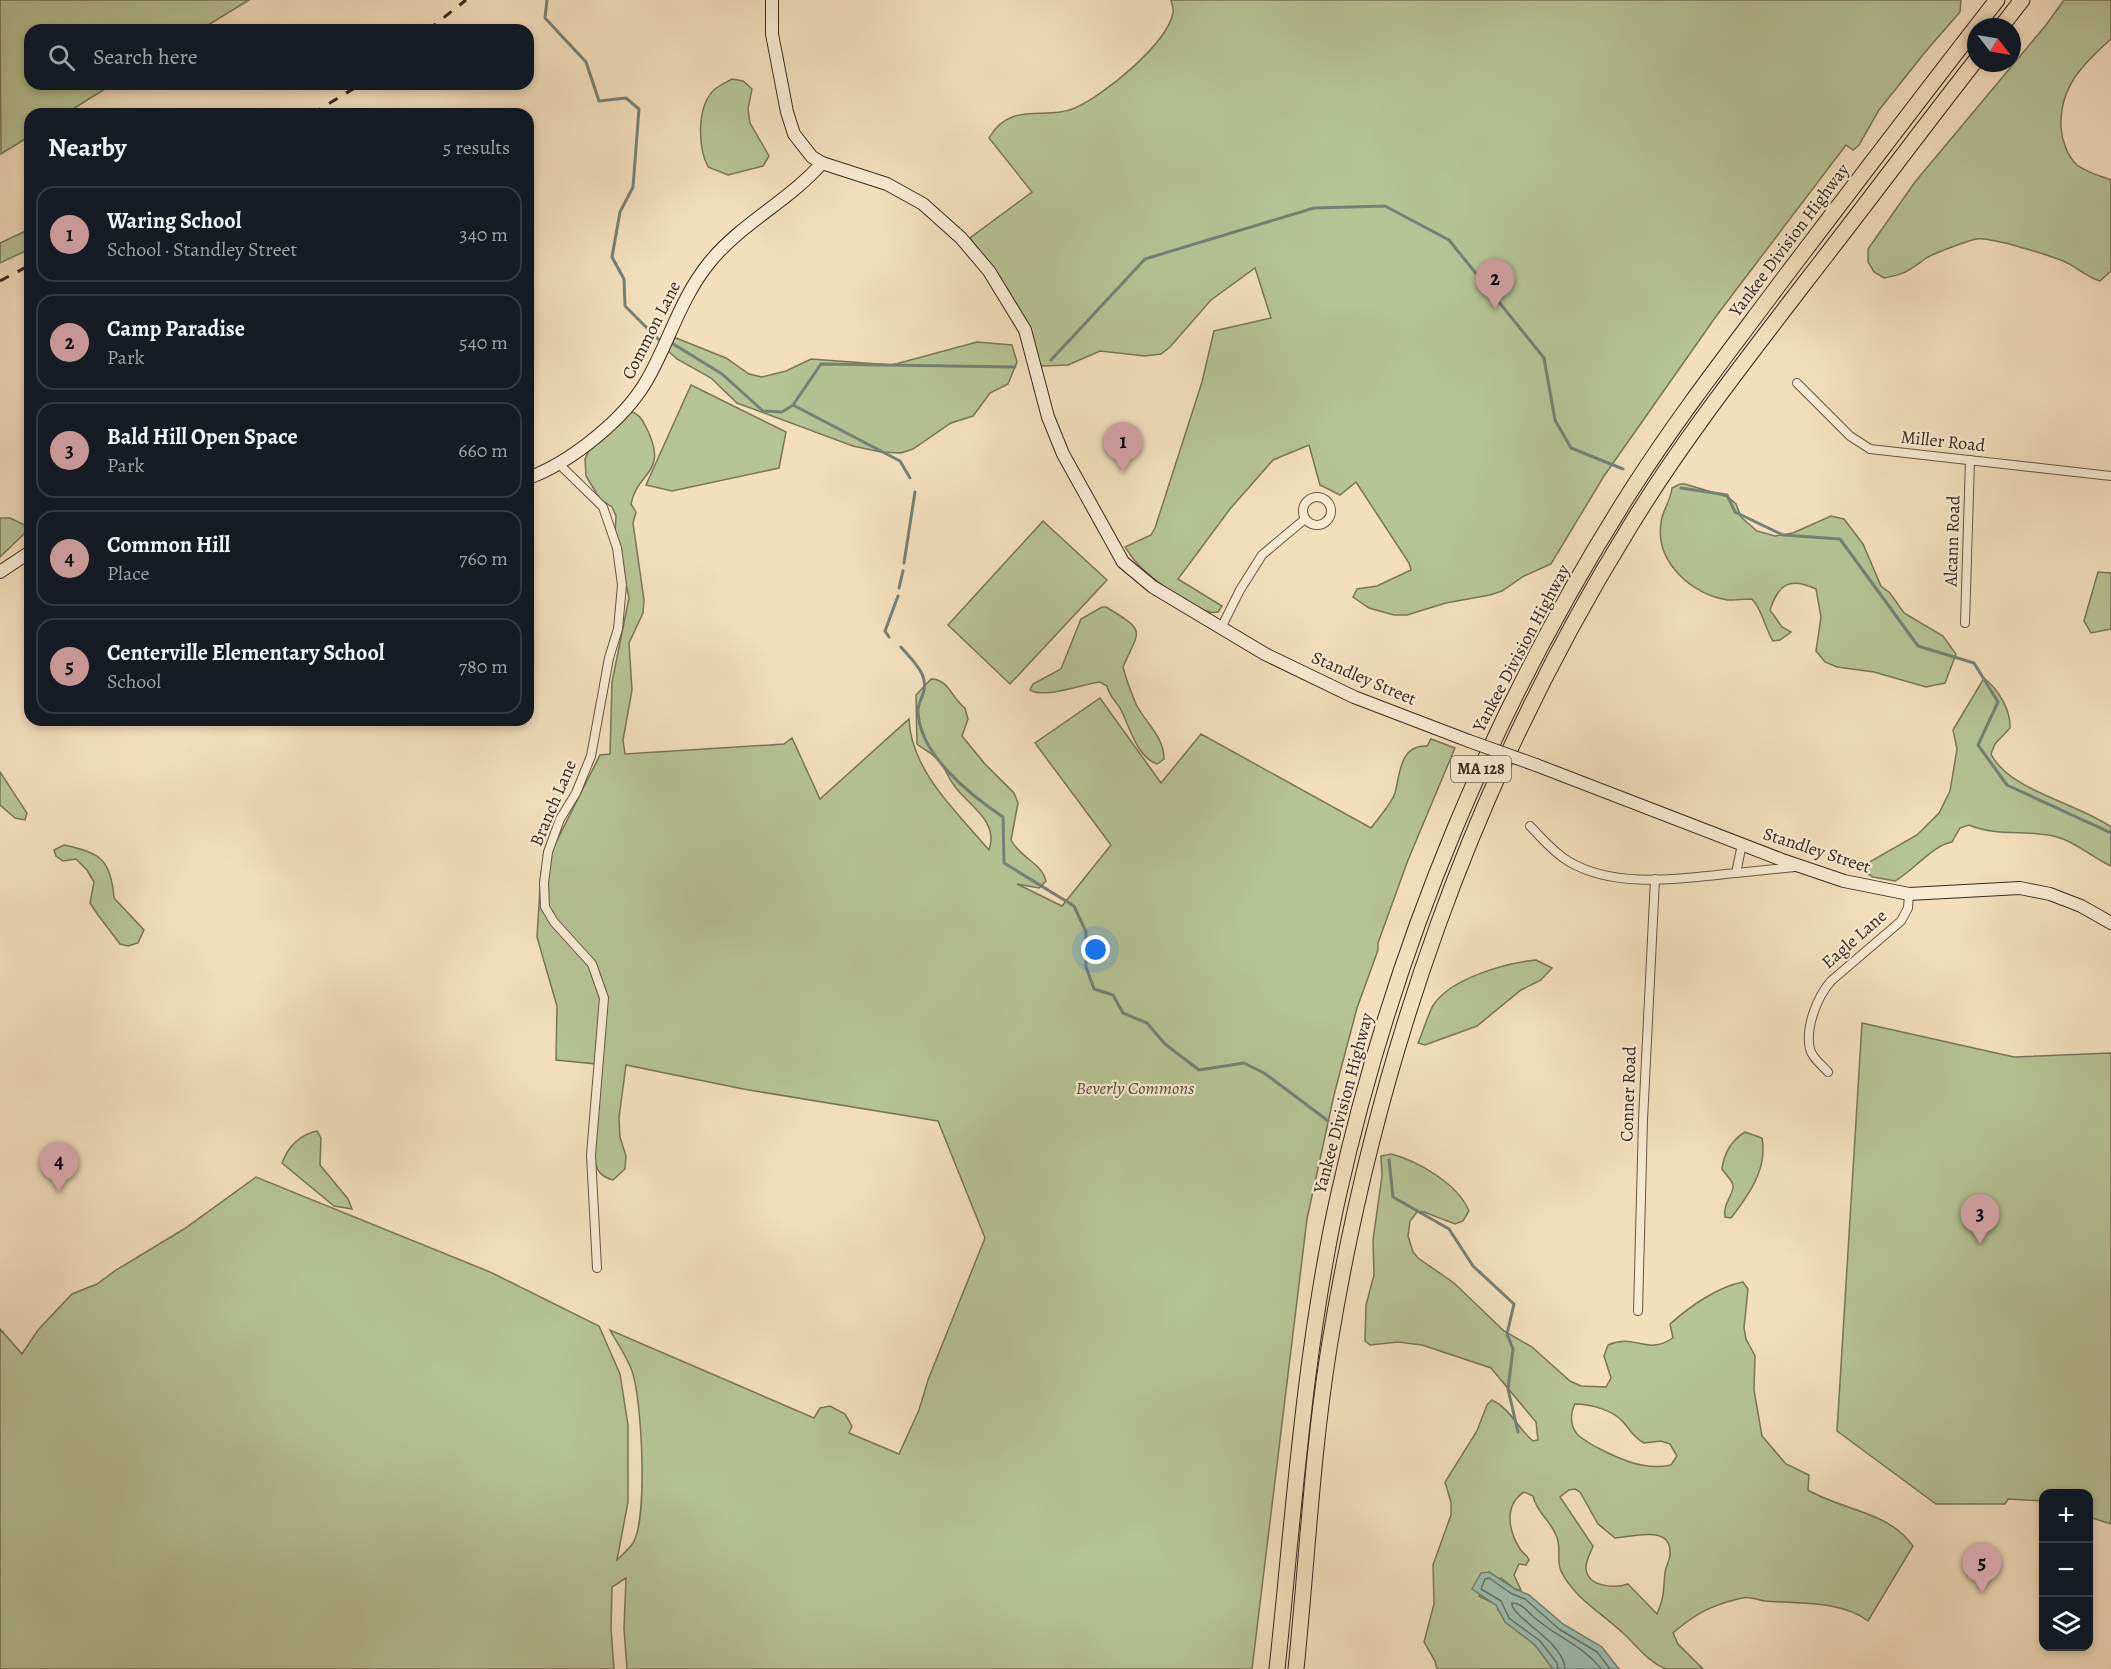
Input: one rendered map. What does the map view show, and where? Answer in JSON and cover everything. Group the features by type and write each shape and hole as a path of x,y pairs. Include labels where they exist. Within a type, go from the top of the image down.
{"highway":[{"name":"Yankee Division Highway","path":"1277,1669 1303,1413 1327,1248 1377,1045 1409,946 1452,834 1505,715 1571,591 1634,486 1756,316 1997,0"},
{"path":"2008,18 2022,0"},
{"name":"Yankee Division Highway","path":"1296,1669 1328,1351 1345,1258 1398,1038 1456,874 1520,726 1574,622 1646,501 1756,347 1967,72"}],"street":[{"path":"772,0 772,34 787,112 794,134 804,149 822,163"},
{"name":"Common Lane","path":"534,475 558,463 595,437 630,404 648,378 692,288 709,263 726,246 806,181 822,163"},
{"name":"Standley Street","path":"822,163 906,193 945,221 962,238 1003,291 1025,330 1054,436 1123,562 1153,587 1265,654 1354,697 1798,866 1844,881 1909,894 2020,888 2060,898 2111,923"},
{"name":"Miller Road","path":"1797,383 1850,436 1870,449 2111,476"},
{"name":"Alcann Road","path":"1965,623 1970,460"},
{"name":"Branch Lane","path":"558,463 603,507 617,548 622,585 618,629 609,658 591,756 556,830 548,852 544,883 545,908 554,922 592,964 604,998 592,1124 592,1211 597,1268"},
{"path":"1221,628 1240,590 1262,555 1305,519"},
{"path":"0,572 24,556"},
{"path":"1530,826 1556,852 1582,869 1623,878 1655,879 1798,866"},
{"path":"1736,873 1742,844"},
{"name":"Conner Road","path":"1638,1311 1643,1120 1655,879"},
{"name":"Eagle Lane","path":"1828,1072 1809,1048 1814,1006 1821,992 1831,981 1890,933 1901,921 1908,908 1909,894"}],"green space":[{"path":"0,0 249,0 210,24 24,24 24,90 103,90 75,108 24,108 24,140 1,154"},
{"path":"1171,0 1961,0 1960,12 1879,110 1859,145 1853,150 1846,145 1717,315 1604,476 1551,564 1524,576 1502,591 1490,595 1446,603 1407,615 1394,615 1369,608 1353,597 1357,589 1377,586 1411,570 1409,563 1356,482 1340,495 1320,485 1309,445 1273,460 1230,509 1178,579 1222,606 1218,612 1200,608 1175,594 1142,568 1125,547 1151,535 1155,528 1202,382 1214,331 1271,318 1255,268 1211,300 1170,347 1161,354 1145,356 1100,351 1068,365 1042,366 1037,361 1000,280 970,238 1032,192 989,138 998,126 1018,115 1052,113 1075,108 1117,81 1147,54 1159,39 1173,13"},
{"path":"2064,0 2111,0 2111,39 2082,67 2069,88 2061,113 2061,128 2066,148 2077,165 2111,180 2111,271 2100,281 2056,258 2006,244 1977,239 1935,254 1897,275 1884,278 1874,272 1868,262 1868,249 1915,182 2007,72 2021,72 2021,55"},
{"path":"732,79 743,81 752,89 748,109 750,123 769,156 763,166 728,175 708,167 702,149 701,127 704,106 709,96 715,89"},
{"path":"24,232 24,252 0,263 0,243"},
{"path":"671,336 726,358 749,374 762,377 786,371 811,359 892,365 977,342 1012,345 1017,362 1008,384 990,393 973,416 951,423 913,449 901,453 881,452 853,446 737,403 711,378 677,359 665,348"},
{"path":"691,385 786,432 779,468 672,491 646,485"},
{"name":"Beverly Commons","path":"630,411 638,415 643,422 655,454 650,471 634,493 631,504 636,512 633,523 644,600 643,613 629,643 632,690 623,740 625,754 784,744 792,738 820,799 909,719 918,756 927,773 950,806 989,850 990,831 982,815 953,785 937,758 917,744 916,695 931,679 937,680 946,686 965,708 968,719 962,736 985,764 1014,793 1018,803 1011,840 1040,869 1046,881 1039,888 1017,884 1062,906 1111,845 1035,743 1100,698 1161,783 1201,734 1371,828 1393,798 1400,769 1406,755 1411,750 1427,746 1431,739 1455,748 1408,860 1378,943 1378,950 1357,1008 1334,1095 1307,1219 1252,1669 627,1669 624,1629 626,1578 612,1587 611,1629 614,1669 0,1669 0,1329 22,1354 38,1330 72,1294 97,1284 184,1229 256,1177 490,1272 599,1326 620,1374 628,1425 628,1502 617,1560 633,1543 638,1530 641,1510 642,1458 636,1385 625,1355 610,1330 814,1418 820,1408 830,1406 845,1414 852,1426 849,1433 899,1454 919,1410 928,1380 985,1238 938,1121 743,1089 626,1065 619,1118 620,1137 626,1156 625,1169 613,1180 601,1174 595,1161 593,1135 596,1064 556,1060 557,1006 537,937 541,872 600,755 610,754 612,682 629,598 615,533 616,516 612,507 600,499 586,476 585,459 590,448"},
{"path":"1680,484 1728,497 1736,504 1741,517 1757,531 1775,536 1793,533 1831,516 1844,519 1863,544 1881,586 1890,593 1904,613 1943,636 1956,654 1945,683 1926,687 1874,672 1837,667 1825,662 1816,651 1821,617 1816,589 1807,585 1792,583 1782,588 1777,594 1770,610 1782,627 1791,632 1780,640 1773,641 1752,599 1728,600 1715,597 1689,584 1670,563 1661,537 1662,518 1672,488"},
{"path":"0,518 10,518 24,525 24,534 0,557"},
{"path":"1043,521 1107,580 1010,684 948,625"},
{"path":"2098,572 2111,573 2111,629 2091,633 2084,621"},
{"path":"1106,607 1128,621 1136,632 1123,667 1136,704 1161,744 1164,759 1157,764 1139,749 1107,686 1100,682 1054,692 1044,693 1030,690 1033,684 1061,669 1081,619"},
{"path":"1984,678 2003,700 2010,721 2010,728 1995,744 1991,754 2000,767 2013,778 2111,827 2111,866 2057,837 2035,833 1990,831 1969,825 1960,828 1952,842 1930,853 1895,881 1873,877 1860,869 1917,835 1939,813 1950,791 1957,749 1953,730"},
{"path":"0,772 27,813 25,820 15,818 0,805"},
{"path":"64,845 87,851 102,860 110,875 114,898 144,930 138,943 128,946 120,944 98,915 90,903 94,882 87,870 76,859 63,861 56,856 54,850"},
{"path":"1536,960 1552,968 1541,980 1521,990 1477,1026 1425,1045 1418,1043 1434,1004 1453,987 1466,979 1495,968"},
{"path":"1862,1023 2014,1057 2111,1053 2111,1524 2093,1518 2093,1489 2039,1489 2039,1501 2008,1499 2005,1504 1936,1504 1837,1431"},
{"path":"317,1131 321,1138 320,1165 348,1199 352,1209 334,1206 282,1163 295,1142"},
{"path":"1745,1132 1762,1138 1762,1160 1755,1181 1744,1201 1731,1218 1725,1217 1725,1208 1733,1185 1722,1169 1723,1163 1733,1143"},
{"path":"1391,1154 1402,1157 1425,1168 1447,1183 1464,1201 1469,1211 1463,1221 1455,1224 1424,1212 1417,1212 1410,1221 1408,1236 1413,1252 1418,1258 1454,1283 1504,1331 1532,1347 1570,1381 1581,1386 1606,1387 1611,1378 1604,1356 1608,1345 1626,1341 1648,1345 1664,1343 1673,1338 1670,1324 1686,1311 1713,1293 1743,1282 1748,1289 1744,1328 1746,1339 1755,1356 1754,1390 1762,1436 1786,1464 1809,1475 1808,1490 1878,1518 1891,1525 1913,1546 1868,1621 1845,1609 1832,1606 1742,1598 1705,1611 1673,1633 1678,1644 1703,1669 1666,1669 1648,1658 1573,1589 1561,1571 1559,1544 1553,1530 1537,1507 1533,1496 1524,1492 1513,1504 1510,1518 1516,1542 1529,1560 1526,1565 1519,1564 1514,1575 1521,1590 1515,1589 1501,1578 1479,1596 1497,1605 1498,1610 1535,1645 1553,1669 1437,1669 1424,1642 1434,1604 1433,1565 1451,1515 1451,1502 1445,1482 1477,1431 1487,1405 1492,1400 1509,1414 1533,1441 1538,1440 1536,1422 1491,1368 1422,1345 1398,1342 1370,1345 1365,1341 1366,1305 1374,1275 1373,1240 1382,1176 1381,1156","holes":["1575,1404 1608,1411 1620,1418 1640,1441 1644,1443 1661,1441 1670,1444 1677,1456 1671,1465 1649,1466 1635,1464 1599,1448 1575,1432 1572,1420","1575,1489 1580,1492 1598,1524 1615,1538 1658,1535 1669,1545 1670,1556 1665,1572 1663,1597 1657,1614 1628,1584 1604,1585 1592,1580 1588,1575 1586,1563 1593,1546 1560,1497 1569,1490"]}],"water":[{"path":"1489,1572 1529,1595 1563,1624 1602,1647 1619,1669 1553,1669 1535,1645 1505,1622 1496,1605 1472,1589 1481,1573"}],"waterway":[{"path":"547,0 545,18 586,62 599,101 626,98 639,109 633,187 620,212 612,257 624,279 625,306 658,339 664,341"},
{"path":"1051,360 1145,259 1314,208 1385,206 1449,240 1544,358 1555,420 1571,448 1623,469"},
{"path":"670,342 722,374 763,411 782,412 793,405 821,364 1015,367"},
{"path":"793,405 900,461 910,478"},
{"path":"1681,488 1727,495 1735,512 1783,535 1840,539 1918,646 1974,663 1998,702 1978,745 2007,785 2111,833"},
{"path":"904,563 915,492"},
{"path":"899,588 903,571"},
{"path":"889,637 885,631 898,596"},
{"path":"901,647 921,672 925,684 918,712 927,743 937,758 962,785 1003,817 1004,863 1074,906 1086,932 1086,967 1094,989 1113,995 1123,1013 1147,1023 1165,1044 1199,1070 1244,1063 1264,1073 1339,1129"},
{"path":"1389,1160 1393,1197 1449,1229 1473,1266 1514,1304 1507,1334 1513,1349 1508,1389 1518,1432"}],"railway":[{"path":"436,24 466,0"},
{"path":"322,108 351,90"},
{"path":"0,281 24,268"}],"place":[{"name":"Camp Paradise","path":"1495,309"},
{"name":"Waring School","path":"1123,472"},
{"name":"Common Hill","path":"59,1192"},
{"name":"Bald Hill Open Space","path":"1980,1244"},
{"name":"Centerville Elementary School","path":"1982,1593"}]}
